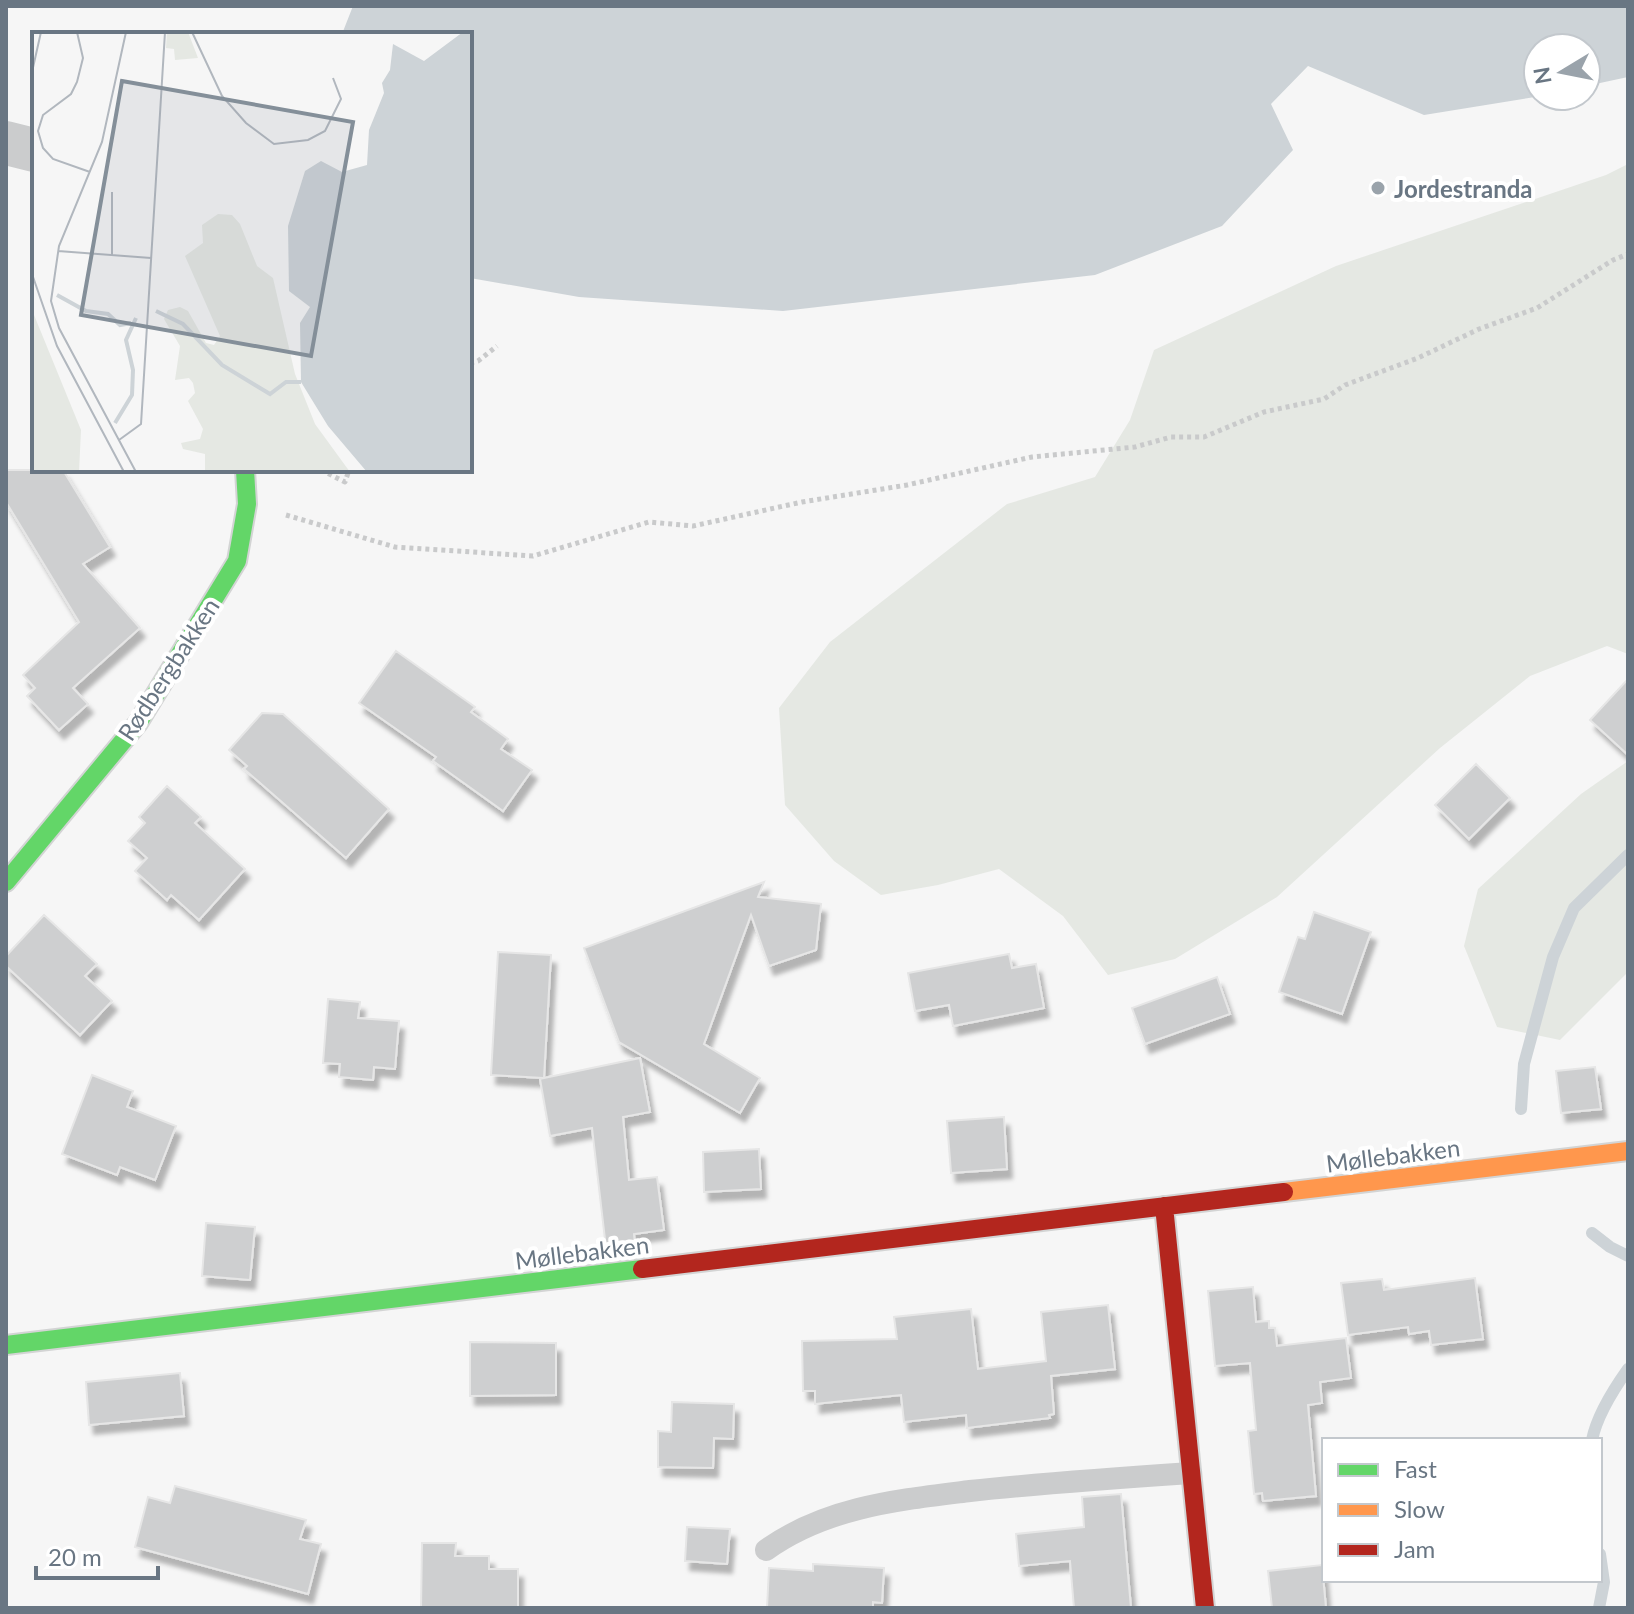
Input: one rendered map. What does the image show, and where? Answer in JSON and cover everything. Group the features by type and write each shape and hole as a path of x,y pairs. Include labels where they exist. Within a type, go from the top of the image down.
{"street":[{"path":"6,143 32,150"},
{"name":"Rødbergbakken","path":"6,882 138,723 237,561 247,504 245,472"},
{"name":"Møllebakken","path":"6,1345 1628,1151"},
{"path":"1164,1206 1205,1608"}],"lane":[{"path":"766,1550 787,1535 855,1508 1017,1486 1191,1473"}],"path":[{"path":"247,504 395,547 533,556 649,522 693,526 802,502 907,485 1032,457 1135,447 1171,437 1204,437 1264,412 1324,399 1345,385 1537,308 1613,260 1628,254"},
{"path":"472,362 497,346"},
{"path":"325,472 345,482 348,472"}],"shaded area":[{"path":"353,6 1628,6 1628,77 1602,83 1602,32 1522,32 1522,99 1424,115 1308,66 1271,104 1293,150 1222,226 1095,275 783,311 579,297 472,278 472,32 343,32"},
{"path":"1628,164 1628,654 1607,646 1530,676 1440,748 1277,897 1175,959 1108,975 1063,916 999,869 938,885 881,895 834,861 785,805 779,708 830,642 1007,504 1095,477 1130,420 1154,350 1336,266 1606,175"},
{"path":"1628,761 1628,972 1560,1040 1497,1027 1464,946 1478,889 1581,794"}],"building":[{"path":"6,470 64,472 110,547 83,564 140,628 73,688 88,704 59,730 27,696 35,688 23,675 79,622 6,502"},
{"path":"396,651 475,707 471,712 508,739 501,749 532,770 503,811 433,761 436,757 359,703"},
{"path":"1628,679 1628,755 1590,720"},
{"path":"262,713 283,714 389,809 346,858 244,769 247,766 229,750"},
{"path":"1476,764 1510,798 1469,839 1435,805"},
{"path":"167,786 201,817 195,823 245,869 199,920 171,895 167,900 135,871 147,858 128,841 145,823 139,817"},
{"path":"764,882 758,897 821,904 816,950 769,966 751,915 704,1044 760,1078 740,1113 619,1042 584,948"},
{"path":"1314,912 1371,932 1342,1014 1279,992 1298,937 1305,939"},
{"path":"44,915 97,964 85,976 112,1001 80,1035 6,966 6,956"},
{"path":"498,952 551,955 544,1078 640,1058 650,1112 623,1117 629,1180 657,1177 664,1230 634,1234 635,1245 606,1248 592,1128 550,1136 540,1079 543,1078 491,1075"},
{"path":"1009,954 1012,968 1036,964 1044,1008 953,1026 949,1005 915,1011 908,973"},
{"path":"1217,977 1230,1014 1145,1044 1132,1008"},
{"path":"328,999 360,1002 358,1018 399,1021 395,1069 374,1067 373,1080 339,1077 340,1064 323,1063"},
{"path":"1595,1067 1601,1109 1561,1113 1556,1071"},
{"path":"92,1075 133,1091 127,1107 176,1126 155,1180 120,1167 117,1175 62,1154"},
{"path":"1004,1117 1007,1169 951,1173 947,1121"},
{"path":"759,1149 761,1189 704,1192 703,1152"},
{"path":"206,1223 255,1227 250,1280 202,1276"},
{"path":"1475,1278 1483,1339 1431,1345 1429,1331 1409,1334 1408,1327 1348,1335 1341,1283 1382,1279 1384,1290"},
{"path":"1253,1287 1256,1322 1269,1321 1269,1328 1275,1328 1277,1346 1346,1338 1351,1378 1320,1382 1322,1403 1308,1405 1316,1496 1263,1501 1262,1493 1254,1494 1248,1431 1256,1430 1250,1363 1215,1366 1208,1291"},
{"path":"1108,1305 1115,1369 1051,1376 1054,1414 1049,1415 1050,1418 967,1428 966,1415 904,1422 901,1395 815,1404 815,1391 803,1391 802,1341 897,1339 894,1317 971,1309 978,1369 1046,1361 1041,1312"},
{"path":"470,1342 556,1343 556,1395 470,1396"},
{"path":"180,1373 184,1416 89,1425 86,1382"},
{"path":"672,1402 734,1404 733,1439 714,1438 713,1468 658,1467 658,1431 671,1432"},
{"path":"175,1486 306,1520 300,1539 321,1544 308,1594 135,1547 148,1497 170,1503"},
{"path":"1121,1494 1131,1608 1074,1608 1070,1561 1019,1566 1016,1534 1084,1527 1082,1497"},
{"path":"687,1527 730,1529 727,1564 685,1561"},
{"path":"422,1543 456,1543 455,1556 489,1556 489,1569 518,1569 518,1608 421,1608"},
{"path":"813,1564 884,1568 882,1603 873,1602 873,1608 767,1608 769,1568 813,1571"},
{"path":"1322,1565 1326,1608 1272,1608 1268,1571"}],"waterway":[{"path":"1521,1109 1524,1064 1553,957 1574,908 1628,855"},
{"path":"1592,1233 1628,1256"},
{"path":"1592,1438 1611,1394 1628,1369"},
{"path":"1599,1608 1604,1582 1602,1568"}],"traffic: fast":[{"path":"6,882 138,723 237,561 247,504 245,472"},
{"path":"6,1345 642,1269"}],"traffic: slow":[{"path":"1284,1192 1628,1151"}],"traffic: jam":[{"path":"642,1269 1284,1192"},
{"path":"1164,1206 1205,1608"}],"place":[{"name":"Jordestranda","path":"1378,188"}]}
